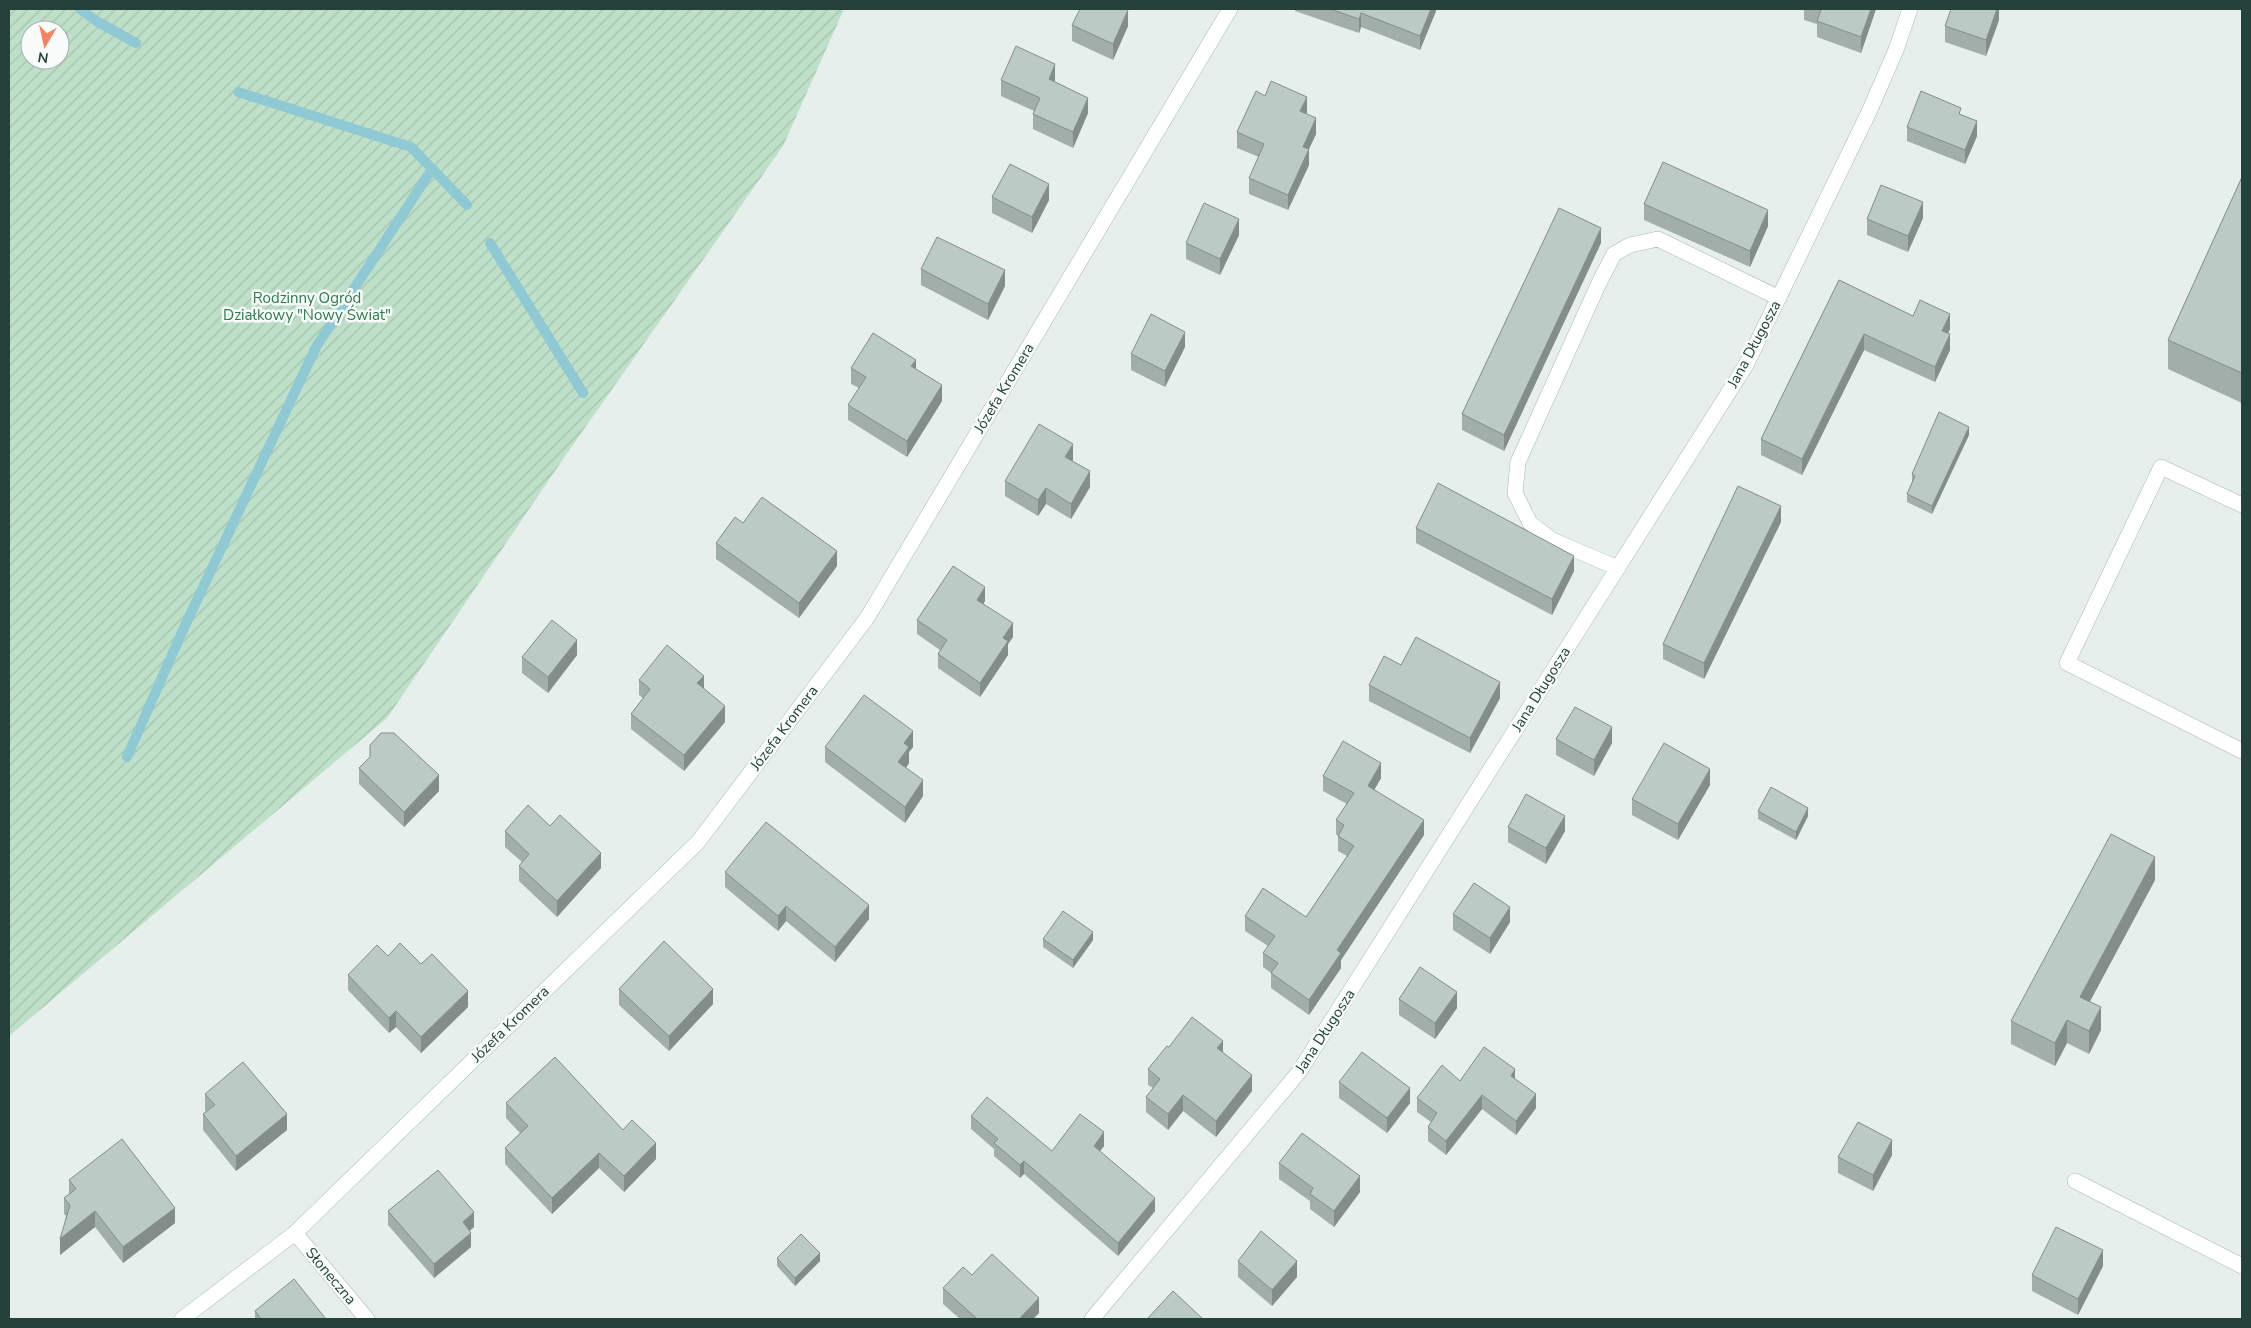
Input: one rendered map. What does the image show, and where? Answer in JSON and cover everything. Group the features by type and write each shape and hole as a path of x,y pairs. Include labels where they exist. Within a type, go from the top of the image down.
{"street":[{"name":"Józefa Kromera","path":"182,1319 295,1233 698,842 867,618 1230,9"},
{"name":"Jana Długosza","path":"1092,1319 1299,1072 1746,365 1868,114 1896,50 1910,9"},
{"path":"1618,568 1552,540 1530,523 1515,493 1518,462 1598,283 1614,254 1630,245 1658,239 1778,298"},
{"path":"2242,505 2161,467 2067,663 2242,752"},
{"path":"2075,1181 2242,1266"},
{"name":"Słoneczna","path":"295,1233 367,1319"}],"green space":[{"name":"Rodzinny Ogród Działkowy \"Nowy Świat\"","path":"9,9 844,9 783,146 570,449 387,718 9,1036"}],"building":[{"path":"1080,9 1128,10 1113,44 1072,25"},
{"path":"1330,9 1431,9 1420,36 1361,13 1359,19"},
{"path":"1817,9 1871,9 1861,37 1817,21 1821,10"},
{"path":"1951,9 1997,9 1986,40 1945,26"},
{"path":"1016,46 1055,64 1049,79 1088,98 1073,132 1033,114 1040,98 1001,80"},
{"path":"1271,81 1307,97 1300,111 1316,118 1303,147 1309,149 1288,195 1249,178 1264,144 1237,132 1256,91 1265,96"},
{"path":"1921,91 1961,108 1959,114 1977,121 1965,150 1907,127"},
{"path":"1663,162 1768,210 1750,251 1644,204"},
{"path":"1010,164 1049,184 1032,217 992,197"},
{"path":"2242,177 2242,373 2168,340"},
{"path":"1881,185 1923,202 1908,236 1867,219"},
{"path":"1204,203 1239,219 1220,259 1186,243"},
{"path":"1559,208 1601,228 1504,435 1462,414"},
{"path":"937,237 1005,270 988,304 921,269"},
{"path":"1839,280 1913,316 1920,300 1950,314 1942,331 1950,334 1935,367 1864,334 1802,459 1761,439"},
{"path":"1151,314 1185,332 1165,371 1131,354"},
{"path":"873,333 916,360 911,366 942,385 907,441 848,405 866,377 851,368"},
{"path":"1939,412 1969,427 1932,506 1907,494 1915,476 1912,474"},
{"path":"1039,424 1073,444 1065,457 1090,471 1071,504 1046,488 1038,500 1005,481"},
{"path":"1438,483 1574,556 1552,599 1416,528"},
{"path":"1738,486 1781,506 1704,663 1663,644"},
{"path":"762,497 837,551 799,603 716,543 735,517 743,523"},
{"path":"953,566 985,587 977,600 1013,623 1003,638 1008,641 980,683 938,654 947,640 917,620"},
{"path":"552,620 577,640 548,677 522,657"},
{"path":"1416,637 1500,682 1470,738 1369,685 1384,656 1401,665"},
{"path":"667,645 704,676 697,683 725,706 684,755 631,714 650,689 639,680"},
{"path":"864,695 913,731 904,743 909,747 898,762 923,780 905,807 825,747"},
{"path":"1575,707 1612,727 1594,760 1556,739"},
{"path":"381,733 394,733 439,775 404,812 359,768 370,757 370,745"},
{"path":"1343,741 1381,763 1368,786 1424,820 1337,950 1341,953 1309,1000 1271,973 1278,963 1263,953 1275,936 1245,916 1263,888 1306,917 1354,846 1338,836 1344,825 1336,820 1354,793 1323,776"},
{"path":"1664,743 1710,769 1678,824 1632,799"},
{"path":"1771,787 1808,808 1796,832 1758,811"},
{"path":"1526,794 1565,816 1546,848 1508,827"},
{"path":"528,805 550,826 560,815 601,853 557,901 519,866 529,854 505,831"},
{"path":"766,822 869,905 835,947 786,906 778,916 725,872"},
{"path":"2111,834 2155,857 2080,997 2101,1007 2089,1031 2067,1020 2055,1043 2011,1021"},
{"path":"1474,883 1510,907 1490,938 1453,914"},
{"path":"1063,911 1093,932 1073,960 1043,939"},
{"path":"664,941 713,989 669,1036 619,989"},
{"path":"400,943 421,964 432,954 468,991 421,1037 396,1011 389,1018 348,975 377,945 388,956"},
{"path":"1420,967 1457,992 1435,1023 1399,999"},
{"path":"1192,1017 1223,1041 1217,1048 1252,1075 1216,1121 1183,1095 1168,1114 1146,1097 1160,1079 1148,1069 1167,1046 1169,1047"},
{"path":"1484,1047 1515,1069 1511,1076 1536,1094 1516,1121 1482,1095 1446,1141 1428,1127 1437,1113 1417,1098 1442,1065 1460,1081"},
{"path":"1362,1052 1410,1088 1387,1118 1339,1082"},
{"path":"555,1057 623,1130 632,1120 656,1143 624,1176 599,1153 552,1198 505,1148 528,1126 506,1103"},
{"path":"243,1062 287,1114 236,1156 203,1114 215,1105 205,1094"},
{"path":"987,1097 1052,1151 1080,1114 1104,1132 1094,1146 1155,1198 1118,1243 1024,1161 1020,1165 994,1143 998,1139 971,1116"},
{"path":"1858,1122 1892,1140 1873,1175 1838,1157"},
{"path":"1302,1133 1360,1176 1334,1211 1310,1194 1313,1188 1279,1163"},
{"path":"122,1139 175,1208 123,1247 95,1211 60,1239 70,1205 64,1198 76,1189 69,1180"},
{"path":"438,1170 474,1212 463,1222 471,1233 434,1264 388,1211"},
{"path":"2056,1227 2103,1250 2078,1299 2032,1275"},
{"path":"1261,1231 1297,1261 1272,1290 1238,1261"},
{"path":"801,1234 820,1253 795,1278 777,1258"},
{"path":"992,1254 1039,1298 1019,1319 977,1319 943,1288 963,1267 972,1275"},
{"path":"294,1279 326,1319 261,1319 255,1311"},
{"path":"1173,1291 1203,1319 1147,1319"}],"waterway":[{"path":"80,9 98,22 136,43"},
{"path":"238,92 411,147 467,205"},
{"path":"127,757 182,632 316,347 432,169"},
{"path":"490,243 583,393"}]}
